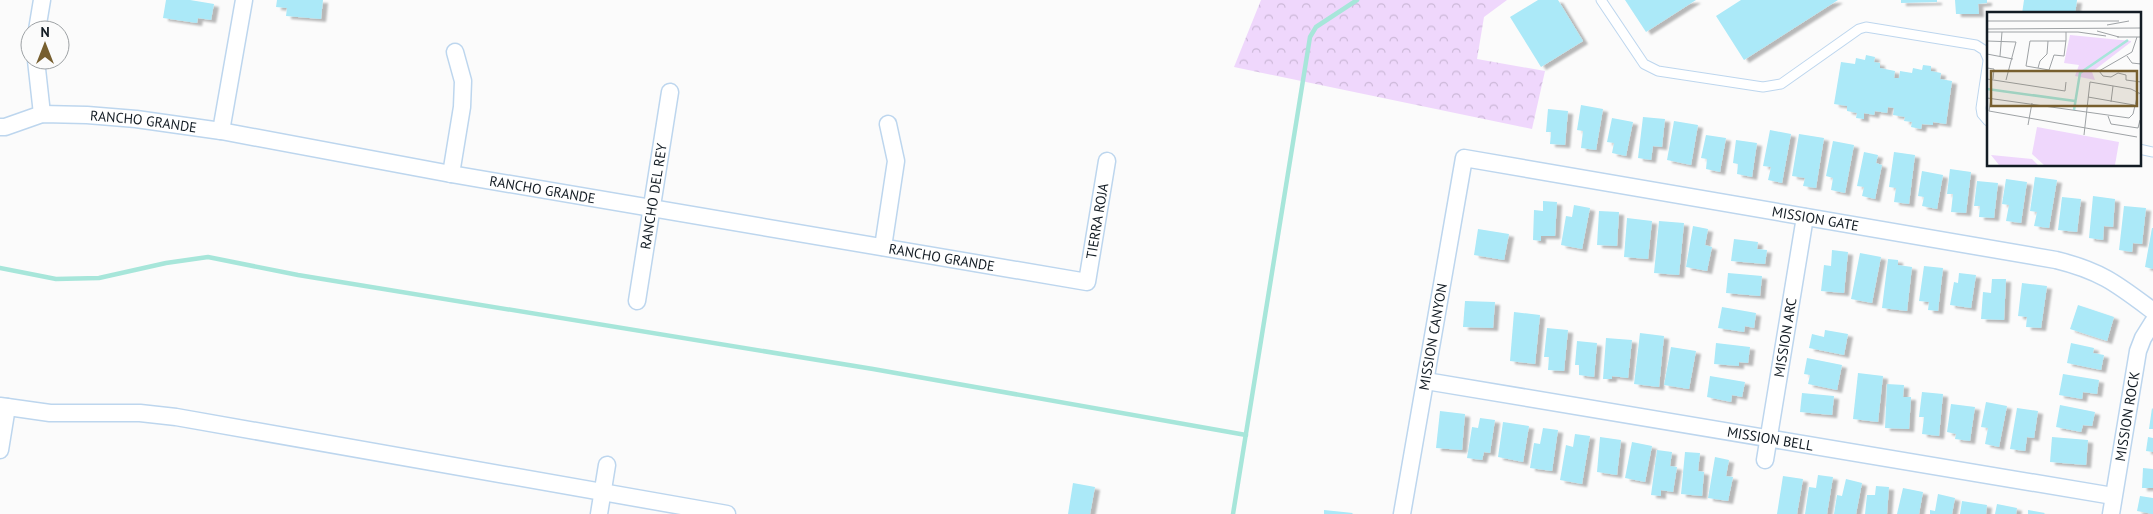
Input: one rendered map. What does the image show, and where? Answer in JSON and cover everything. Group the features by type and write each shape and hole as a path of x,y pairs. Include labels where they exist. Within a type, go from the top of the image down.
{"street":[{"path":"39,20 42,0"},
{"path":"221,131 244,0"},
{"path":"451,174 462,107 463,89 463,80 455,52"},
{"path":"37,70 42,114"},
{"name":"RANCHO DEL REY","path":"638,301 670,92"},
{"name":"RANCHO GRANDE","path":"0,126 5,127 42,114 87,115 136,119 221,131 451,174 1087,282"},
{"path":"883,247 896,161 888,124"},
{"name":"MISSION GATE","path":"1464,158 2056,260 2083,266 2120,285 2153,311"},
{"name":"MISSION CANYON","path":"1402,514 1464,158"},
{"name":"TIERRA ROJA","path":"1087,282 1108,161"},
{"name":"MISSION ARC","path":"1765,460 1805,217"},
{"name":"MISSION ROCK","path":"2111,514 2138,351 2143,338 2153,322"},
{"name":"MISSION BELL","path":"1426,381 2114,496"},
{"path":"0,450 4,407 50,412 140,412 727,514"},
{"path":"599,514 607,465"}],"lane":[{"path":"1601,0 1644,64 1658,71 1763,87 1781,84 1859,29 1866,27 1976,46 1984,50 1987,58"},
{"path":"1987,67 1981,108 1982,114 1987,120"},
{"path":"2140,150 2153,152"}],"green space":[{"path":"1261,0 1507,0 1484,17 1477,59 1545,71 1532,129 1234,67"}],"building":[{"path":"166,0 190,0 214,4 211,20 198,18 197,23 163,18"},
{"path":"277,0 323,0 321,19 286,16 287,8 276,7"},
{"path":"1538,0 1558,0 1583,41 1541,67 1510,17"},
{"path":"1625,0 1696,0 1646,32"},
{"path":"1741,0 1838,0 1744,60 1716,16"},
{"path":"1901,0 1937,0 1937,2 1901,3"},
{"path":"1955,0 1987,0 1987,3 1978,4 1979,14 1956,14"},
{"path":"2024,0 2077,0 2075,12 2022,12"},
{"path":"1866,55 1875,57 1874,62 1880,63 1880,68 1895,71 1894,78 1899,78 1900,71 1912,73 1913,68 1922,70 1923,65 1931,66 1931,71 1941,73 1940,79 1952,81 1946,124 1933,122 1933,125 1922,124 1921,129 1911,127 1912,122 1904,121 1905,117 1893,115 1894,108 1888,107 1887,113 1875,111 1874,115 1864,113 1864,119 1856,118 1857,113 1847,111 1847,106 1834,104 1841,62 1855,64 1856,58 1865,60"},
{"path":"1581,105 1603,109 1596,150 1581,148 1583,131 1577,130"},
{"path":"1548,109 1568,111 1565,145 1550,144 1551,132 1546,132"},
{"path":"1643,117 1665,119 1662,147 1653,146 1651,160 1638,158"},
{"path":"1612,118 1633,122 1626,156 1612,153 1614,143 1607,142"},
{"path":"1674,121 1698,125 1691,165 1667,160"},
{"path":"1770,130 1791,134 1782,183 1768,180 1771,167 1763,166"},
{"path":"1799,134 1824,138 1816,188 1803,186 1805,178 1792,176"},
{"path":"1706,135 1726,138 1720,172 1706,169 1707,159 1701,158"},
{"path":"1736,140 1757,143 1752,177 1737,174 1738,164 1733,163"},
{"path":"1833,141 1854,145 1845,193 1831,190 1833,178 1826,176"},
{"path":"1864,152 1878,155 1876,163 1882,165 1875,199 1862,196 1864,187 1857,186"},
{"path":"1894,152 1915,155 1909,204 1894,202 1896,188 1889,187"},
{"path":"1950,169 1971,172 1966,213 1951,212 1953,194 1947,194"},
{"path":"1922,171 1943,175 1937,209 1922,206 1924,197 1918,196"},
{"path":"2035,177 2057,180 2049,228 2034,226 2037,212 2030,211"},
{"path":"2006,179 2027,182 2021,223 2006,221 2009,205 2002,204"},
{"path":"1977,181 1998,183 1994,218 1979,217 1980,206 1974,206"},
{"path":"2093,196 2115,199 2113,227 2104,226 2103,240 2089,238"},
{"path":"2062,197 2081,199 2077,232 2058,230"},
{"path":"1543,201 1557,202 1555,236 1541,236 1541,241 1533,240 1534,210 1543,211"},
{"path":"1574,205 1590,208 1582,249 1561,245 1566,216 1572,217"},
{"path":"2124,206 2146,208 2142,244 2133,243 2132,252 2119,250"},
{"path":"1599,211 1619,212 1617,246 1597,245"},
{"path":"1627,218 1652,221 1648,259 1624,257"},
{"path":"1659,221 1684,223 1679,275 1654,273"},
{"path":"1693,226 1708,229 1705,245 1712,247 1707,271 1686,267"},
{"path":"2153,228 2153,269 2145,267"},
{"path":"1478,229 1509,234 1504,260 1474,255"},
{"path":"1734,239 1758,242 1757,249 1767,250 1765,264 1731,261"},
{"path":"1832,250 1848,252 1844,293 1821,291 1824,265 1831,266"},
{"path":"1860,253 1881,257 1872,303 1851,299"},
{"path":"1888,259 1898,260 1898,265 1912,267 1907,311 1882,308"},
{"path":"1924,266 1943,268 1938,311 1928,310 1929,302 1919,301"},
{"path":"1728,273 1762,276 1760,296 1726,293"},
{"path":"1959,273 1976,275 1971,308 1950,305 1954,282 1958,283"},
{"path":"1992,279 2006,279 2004,320 1981,319 1983,292 1991,293"},
{"path":"2022,283 2047,286 2041,328 2026,327 2027,317 2018,316"},
{"path":"1465,301 1495,302 1493,328 1463,327"},
{"path":"2078,305 2114,317 2107,341 2070,329"},
{"path":"1722,307 1756,313 1754,328 1745,326 1744,332 1718,328"},
{"path":"1514,312 1540,315 1535,364 1510,361"},
{"path":"1547,328 1568,330 1564,371 1548,370 1549,357 1544,357"},
{"path":"1825,330 1848,334 1844,355 1809,348 1812,334 1824,337"},
{"path":"1640,333 1664,336 1659,387 1634,384"},
{"path":"1606,338 1632,340 1628,378 1612,376 1612,379 1603,379"},
{"path":"1577,341 1597,343 1594,377 1579,375 1579,365 1575,365"},
{"path":"1716,343 1750,347 1748,363 1739,362 1739,366 1714,364"},
{"path":"2071,343 2094,348 2093,353 2104,355 2101,370 2067,363"},
{"path":"1671,347 1696,351 1689,389 1664,385"},
{"path":"1807,358 1842,365 1837,390 1808,384 1810,375 1804,374"},
{"path":"1858,373 1883,376 1878,422 1853,419"},
{"path":"2063,374 2099,380 2097,394 2083,392 2082,399 2059,395"},
{"path":"1710,376 1745,382 1742,397 1732,395 1731,402 1707,397"},
{"path":"1887,384 1904,385 1903,397 1911,397 1909,429 1885,428"},
{"path":"1922,392 1943,394 1939,436 1922,434 1924,417 1919,417"},
{"path":"1802,393 1834,396 1832,415 1800,412"},
{"path":"1986,402 2007,406 1999,447 1985,444 1988,428 1981,427"},
{"path":"1951,404 1975,407 1970,441 1955,439 1956,434 1947,432"},
{"path":"2060,405 2095,412 2092,426 2083,425 2081,432 2056,427"},
{"path":"2017,408 2038,411 2034,438 2027,437 2025,451 2010,449"},
{"path":"2152,408 2153,429 2149,429"},
{"path":"1440,411 1465,414 1462,450 1436,448"},
{"path":"1480,418 1495,420 1490,453 1484,452 1482,460 1467,458 1472,427 1478,428"},
{"path":"1503,422 1529,426 1523,462 1498,457"},
{"path":"1543,428 1558,430 1552,471 1530,468 1534,443 1540,444"},
{"path":"1575,434 1590,436 1582,484 1560,480 1566,445 1573,447"},
{"path":"1600,437 1621,440 1617,475 1597,472"},
{"path":"2052,437 2088,440 2086,465 2050,462"},
{"path":"2148,437 2153,438 2153,452 2146,451"},
{"path":"1632,442 1652,446 1645,482 1625,478"},
{"path":"1657,450 1672,452 1670,466 1677,467 1673,492 1661,490 1661,496 1651,495"},
{"path":"1685,452 1700,453 1698,471 1704,472 1702,496 1681,494"},
{"path":"1715,457 1729,460 1726,476 1733,477 1728,501 1708,498"},
{"path":"2143,468 2153,469 2153,488 2142,488"},
{"path":"1818,475 1833,477 1827,514 1805,514 1809,487 1816,488"},
{"path":"1783,476 1803,479 1797,514 1777,514"},
{"path":"1846,479 1862,483 1856,514 1834,514 1837,495 1842,496"},
{"path":"1073,483 1095,487 1090,514 1068,514"},
{"path":"1876,486 1889,487 1887,514 1865,514 1867,495 1875,495"},
{"path":"1903,488 1923,492 1919,514 1897,514"},
{"path":"1938,494 1955,498 1952,514 1930,514 1930,510 1935,511"},
{"path":"2140,496 2153,498 2153,514 2137,511"},
{"path":"1962,501 1987,505 1986,514 1960,514"},
{"path":"1997,504 2017,508 2016,514 1995,514"},
{"path":"1324,510 1353,513 1324,514"},
{"path":"2028,510 2045,513 2028,514"}],"waterway":[{"path":"1233,514 1310,37 1316,27 1357,0"},
{"path":"0,268 56,279 99,278 166,263 208,257 298,275 873,369 1246,435"}]}
